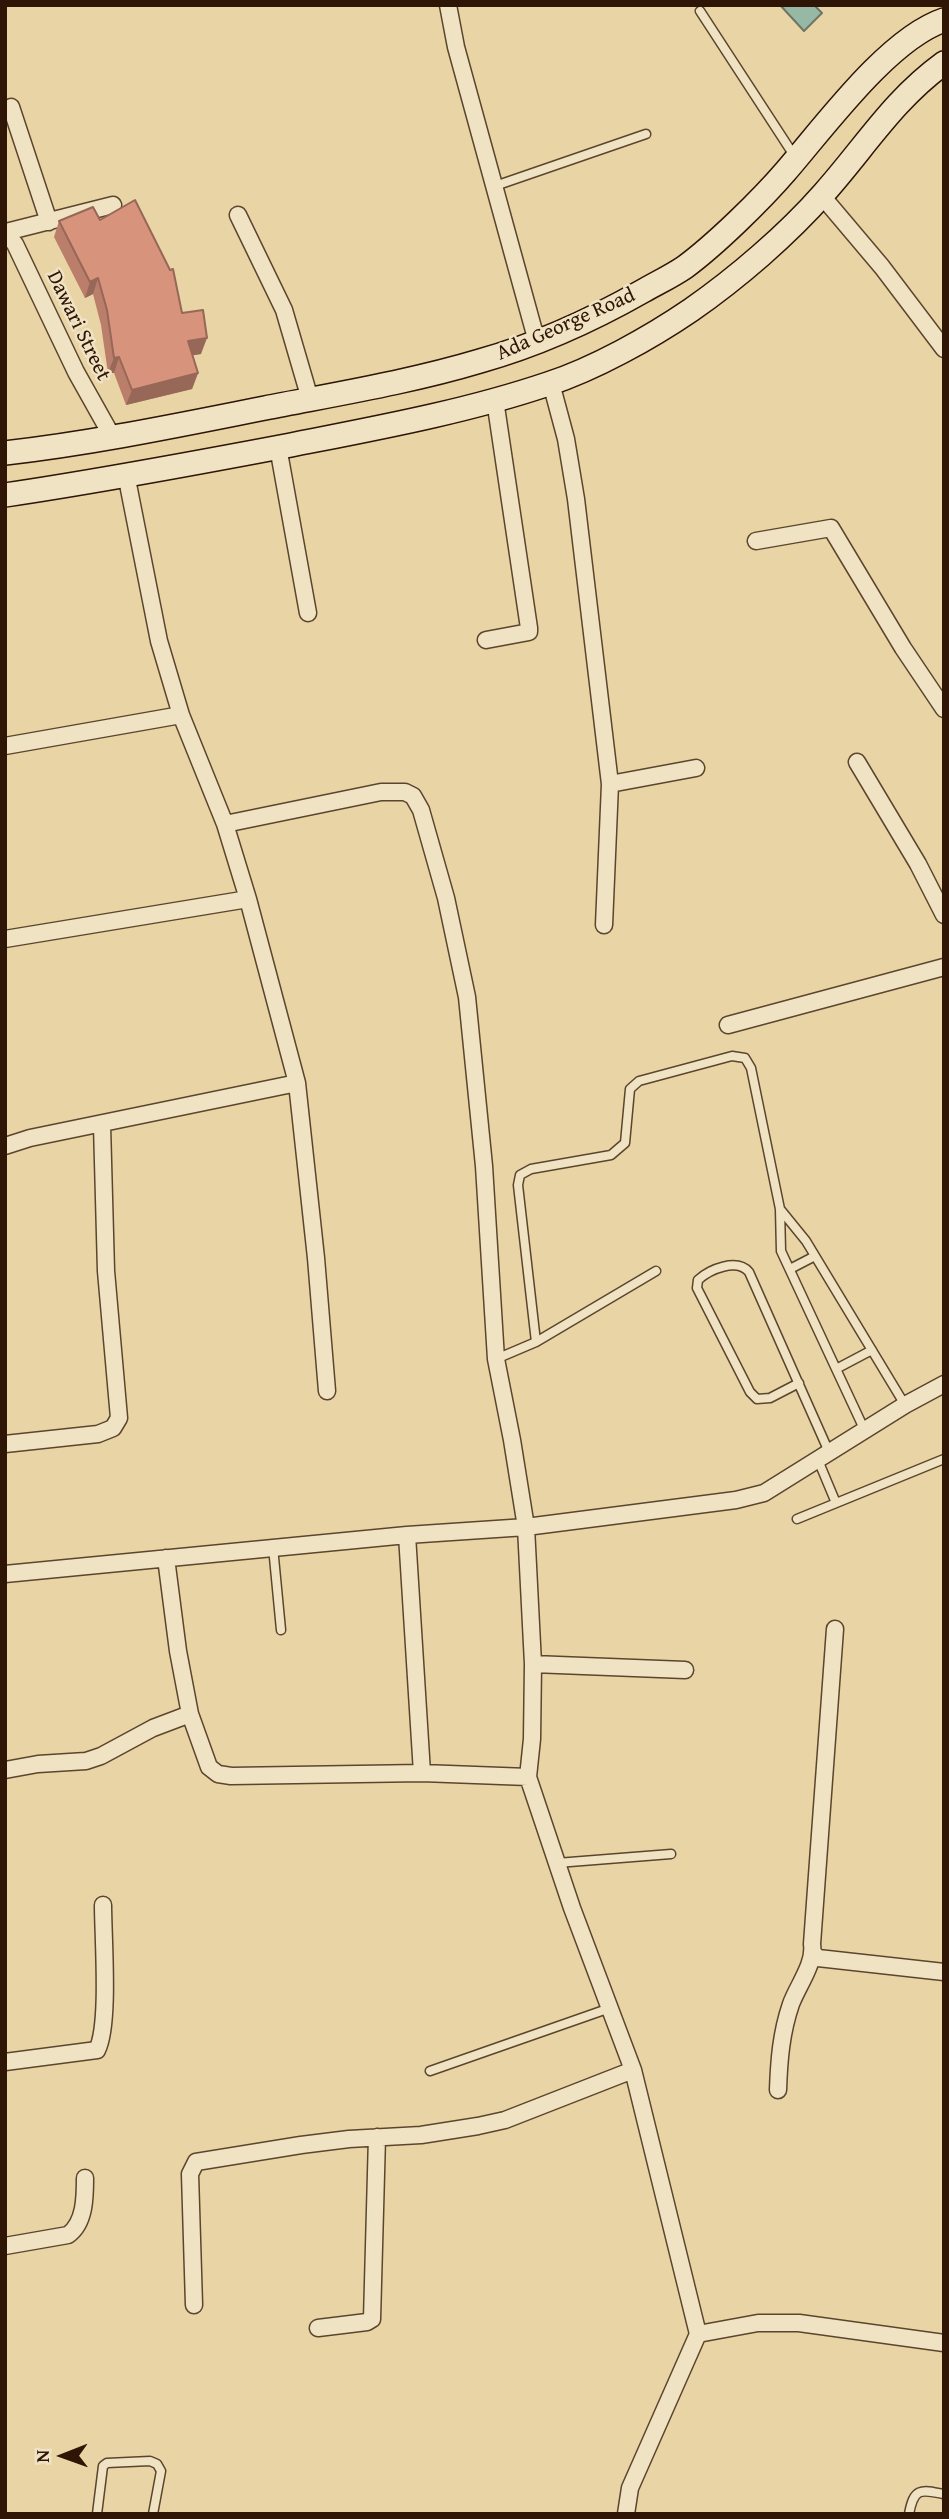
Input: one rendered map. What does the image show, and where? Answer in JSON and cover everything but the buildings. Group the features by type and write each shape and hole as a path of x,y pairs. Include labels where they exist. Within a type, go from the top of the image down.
{"main road":[{"name":"Ada George Road","path":"5,453 113,438 480,362 537,342 608,311 685,267 729,228 796,159 853,93 904,42 930,24 944,20"},
{"name":"Ada George Road","path":"5,495 380,427 495,400 551,383 621,351 690,310 758,257 822,196 898,102 920,81 944,64"}],"street":[{"path":"449,5 456,47 537,342"},
{"path":"11,107 49,222"},
{"path":"822,196 882,267 944,349"},
{"path":"6,232 113,205"},
{"path":"238,215 284,310 310,399"},
{"name":"Dawari Street","path":"6,232 26,265 76,372 113,438"},
{"path":"551,383 566,439 576,499 610,784 604,925"},
{"path":"486,640 529,632 495,400"},
{"path":"278,447 307,613"},
{"path":"126,474 159,642 181,715 225,824 297,1083 327,1391"},
{"path":"756,541 831,528 903,648 944,709"},
{"path":"5,746 181,715"},
{"path":"857,762 918,864 944,915"},
{"path":"610,784 696,768"},
{"path":"225,824 381,792 405,792 413,796 421,810 446,898 467,997 484,1166 496,1359 526,1527 533,1664 533,1739 528,1777 633,2070 698,2334 630,2488 626,2514"},
{"path":"5,939 248,899"},
{"path":"728,1025 944,967"},
{"path":"5,1146 30,1138 297,1083"},
{"path":"5,1444 98,1434 113,1428 119,1418 106,1271 103,1125"},
{"path":"5,1574 407,1535 526,1527 736,1500 764,1493 905,1405 943,1388"},
{"path":"407,1535 422,1773"},
{"path":"166,1558 190,1714 209,1767 218,1774 422,1773 528,1777"},
{"path":"778,2091 780,2045 791,2005 813,1953 818,1830 835,1629"},
{"path":"533,1664 685,1670"},
{"path":"5,1770 38,1764 86,1761 101,1756 153,1728 190,1714"},
{"path":"5,2062 97,2050 102,2036 104,2008 103,1905"},
{"path":"813,1953 818,1958 944,1972"},
{"path":"194,2305 190,2174 196,2162 301,2145 421,2135 505,2120 633,2070"},
{"path":"318,2328 367,2322 372,2319 377,2137"},
{"path":"5,2246 68,2235 74,2231 84,2207 85,2178"},
{"path":"698,2334 758,2323 799,2323 944,2343"}],"lane":[{"path":"700,11 796,159"},
{"path":"495,186 646,134"},
{"path":"536,1342 518,1185 520,1175 531,1169 611,1155 625,1143 630,1088 639,1081 732,1056 745,1058 751,1068 780,1209 781,1251 865,1431"},
{"path":"780,1209 806,1241 905,1405"},
{"path":"790,1269 815,1256"},
{"path":"799,1383 770,1398 757,1399 750,1392 698,1288 698,1280 736,1264 744,1266 749,1272 799,1383 836,1503"},
{"path":"496,1359 536,1342 656,1272"},
{"path":"836,1369 872,1350"},
{"path":"797,1519 944,1459"},
{"path":"273,1548 281,1630"},
{"path":"557,1863 671,1854"},
{"path":"430,2071 610,2008"},
{"path":"97,2514 103,2466 107,2463 150,2461 157,2464 161,2471 153,2514"},
{"path":"909,2514 912,2500 918,2492 925,2490 944,2494"}],"shaded area":[{"path":"780,5 814,5 822,13 804,31"}]}
